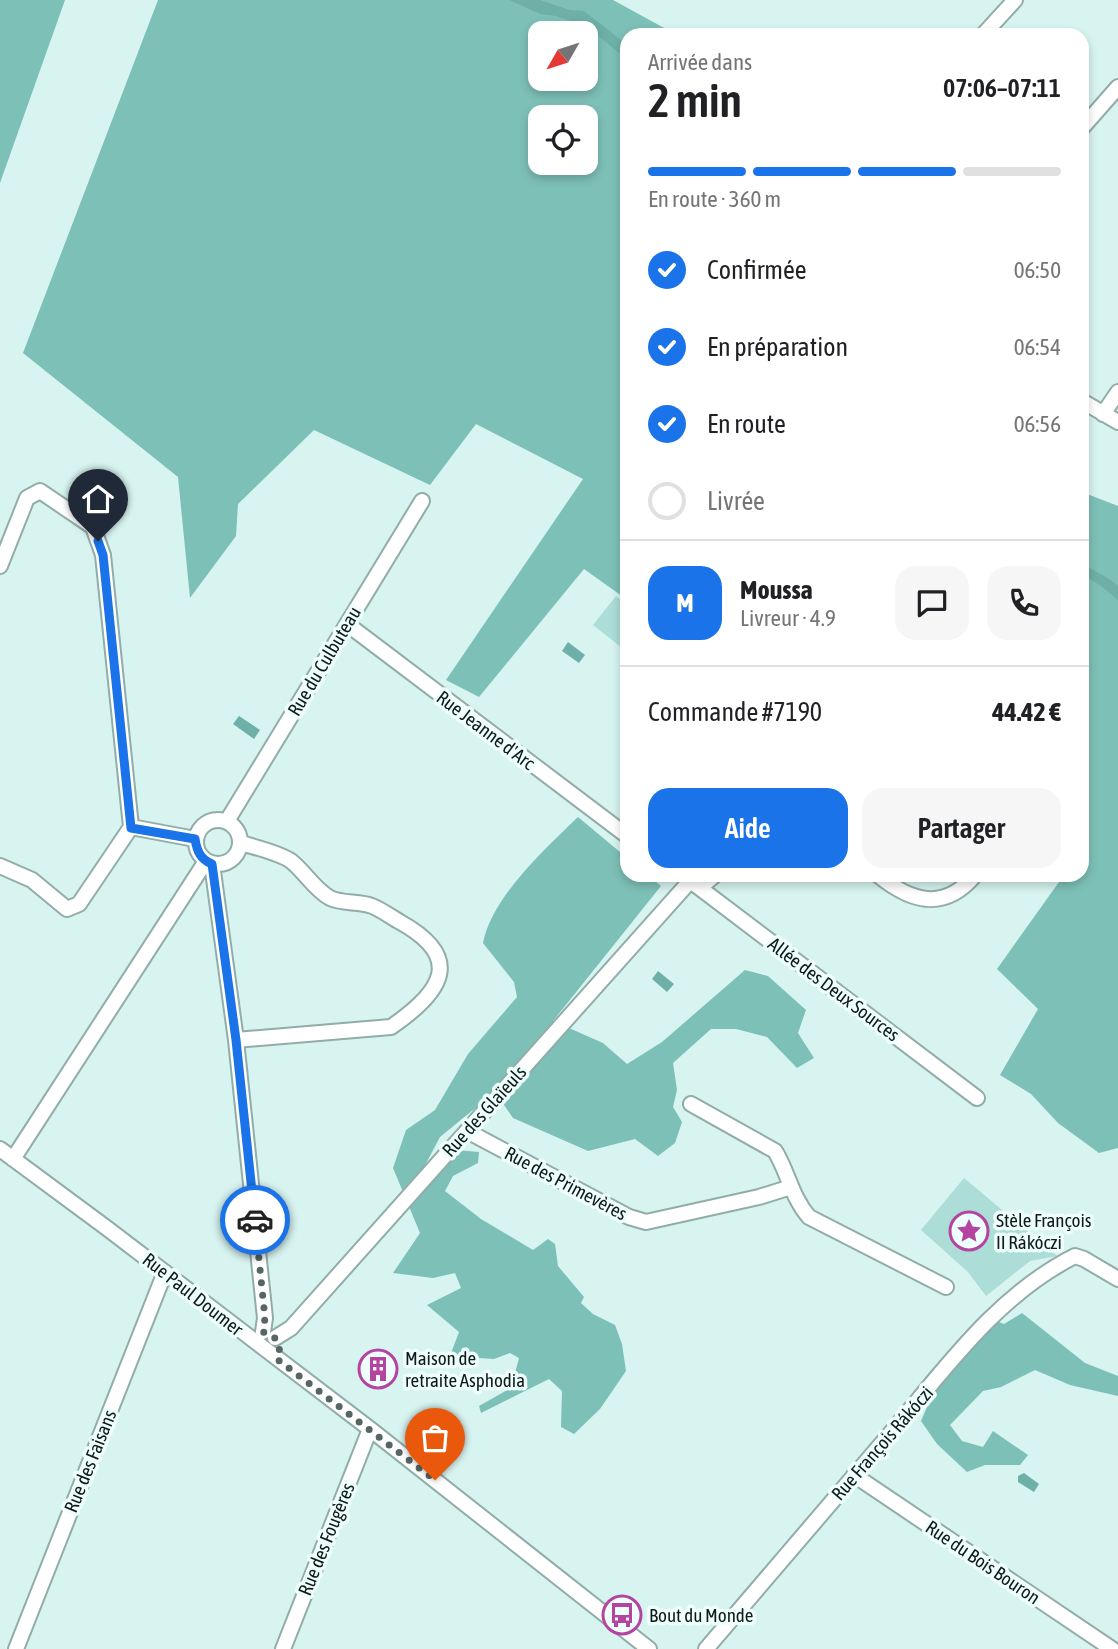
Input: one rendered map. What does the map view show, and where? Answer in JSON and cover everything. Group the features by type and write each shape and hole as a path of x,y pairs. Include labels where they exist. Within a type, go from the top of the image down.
{"street":[{"path":"989,28 1015,0"},
{"path":"1089,120 1118,87"},
{"path":"1103,414 1118,392"},
{"path":"1089,405 1118,422"},
{"path":"0,566 27,498 40,491 93,527 103,555 131,828 79,904 67,909 32,880 0,866"},
{"name":"Rue du Culbuteau","path":"228,821 422,501"},
{"name":"Rue Jeanne d'Arc","path":"347,624 620,830"},
{"path":"209,862 229,862 237,855 241,843 237,830 228,821 210,821 201,827 195,839 196,848 209,862 236,1040 265,1318 263,1336 279,1343 281,1351 277,1359"},
{"path":"131,828 195,839"},
{"path":"236,1040 391,1027 408,1016 433,992 440,973 439,955 419,933 372,906 332,899 308,880 290,860 241,843"},
{"path":"13,1159 209,862"},
{"name":"Rue des Glaïeuls","path":"263,1336 291,1328 691,882"},
{"name":"Allée des Deux Sources","path":"693,882 977,1098"},
{"path":"887,882 894,888 921,899 947,896 960,890 968,882"},
{"path":"691,1104 775,1151 800,1207 809,1217 946,1287"},
{"name":"Rue des Primevères","path":"467,1130 629,1217 646,1222 759,1197 791,1186"},
{"name":"Rue Paul Doumer","path":"0,1149 165,1272 263,1336 277,1359 649,1649"},
{"name":"Rue François Rákóczi","path":"706,1649 962,1348 993,1316 1040,1275 1075,1256 1118,1279"},
{"name":"Rue des Faisans","path":"16,1649 165,1272"},
{"name":"Rue des Fougères","path":"283,1649 370,1429"},
{"name":"Rue du Bois Bouron","path":"855,1475 1112,1649"}],"shaded area":[{"path":"509,0 540,0 570,10 584,11 597,21 571,21 540,14"},
{"path":"598,22 620,39 620,54 598,35"},
{"path":"1089,567 1118,586 1118,600 1089,578"},
{"path":"616,596 620,599 620,646 593,625"},
{"path":"568,642 585,655 579,663 562,651"},
{"path":"239,716 260,730 254,739 233,724"},
{"path":"658,971 674,984 667,992 652,979"},
{"path":"964,1178 1057,1256 1030,1261 986,1296 968,1272 921,1230"},
{"path":"1024,1473 1039,1484 1034,1492 1018,1482 1018,1476"}],"green space":[{"path":"0,0 65,0 0,183"},
{"path":"158,0 613,0 664,28 620,28 620,595 584,569 479,697 446,680 583,479 476,424 430,485 314,430 238,504 236,536 190,598 178,477 23,353"},
{"path":"1089,495 1118,506 1118,1148 1099,1153 1058,1123 1031,1094 1000,1075 1038,1009 997,969 1059,882 1089,882"},
{"path":"578,817 620,852 620,882 656,882 661,886 553,1021 603,1043 627,1064 662,1042 745,970 768,976 806,1010 798,1033 814,1058 797,1068 767,1037 736,1029 711,1029 673,1063 677,1090 673,1107 682,1122 675,1143 658,1156 635,1139 588,1151 513,1118 495,1092 440,1137 422,1171 430,1175 456,1150 479,1152 478,1163 453,1176 445,1191 481,1219 533,1250 548,1239 555,1244 558,1266 584,1297 581,1303 593,1314 615,1325 622,1344 626,1371 600,1409 574,1434 561,1427 562,1391 549,1379 481,1413 479,1406 511,1388 519,1358 510,1353 494,1359 450,1356 459,1332 427,1305 461,1288 455,1273 433,1278 393,1273 420,1233 393,1168 406,1130 435,1110 468,1054 517,997 514,982 483,943 488,926 508,891"},
{"path":"1022,1313 1085,1363 1118,1376 1118,1396 1070,1385 1035,1370 1001,1387 983,1391 950,1425 962,1441 983,1447 993,1431 1028,1455 1020,1465 985,1465 967,1472 937,1444 921,1421 927,1407 916,1391 988,1318 1004,1324"}],"way so far":[{"path":"255,1220 265,1318 263,1332 270,1333 279,1343 281,1351 277,1359 435,1480"}],"place":[{"name":"Stèle François II Rákóczi","path":"969,1231"},
{"name":"Maison de retraite Asphodia","path":"378,1369"},
{"name":"Bout du Monde","path":"622,1615"}],"route":[{"path":"98,541 103,555 131,828 195,839 201,856 212,864 236,1040 255,1220"}]}
